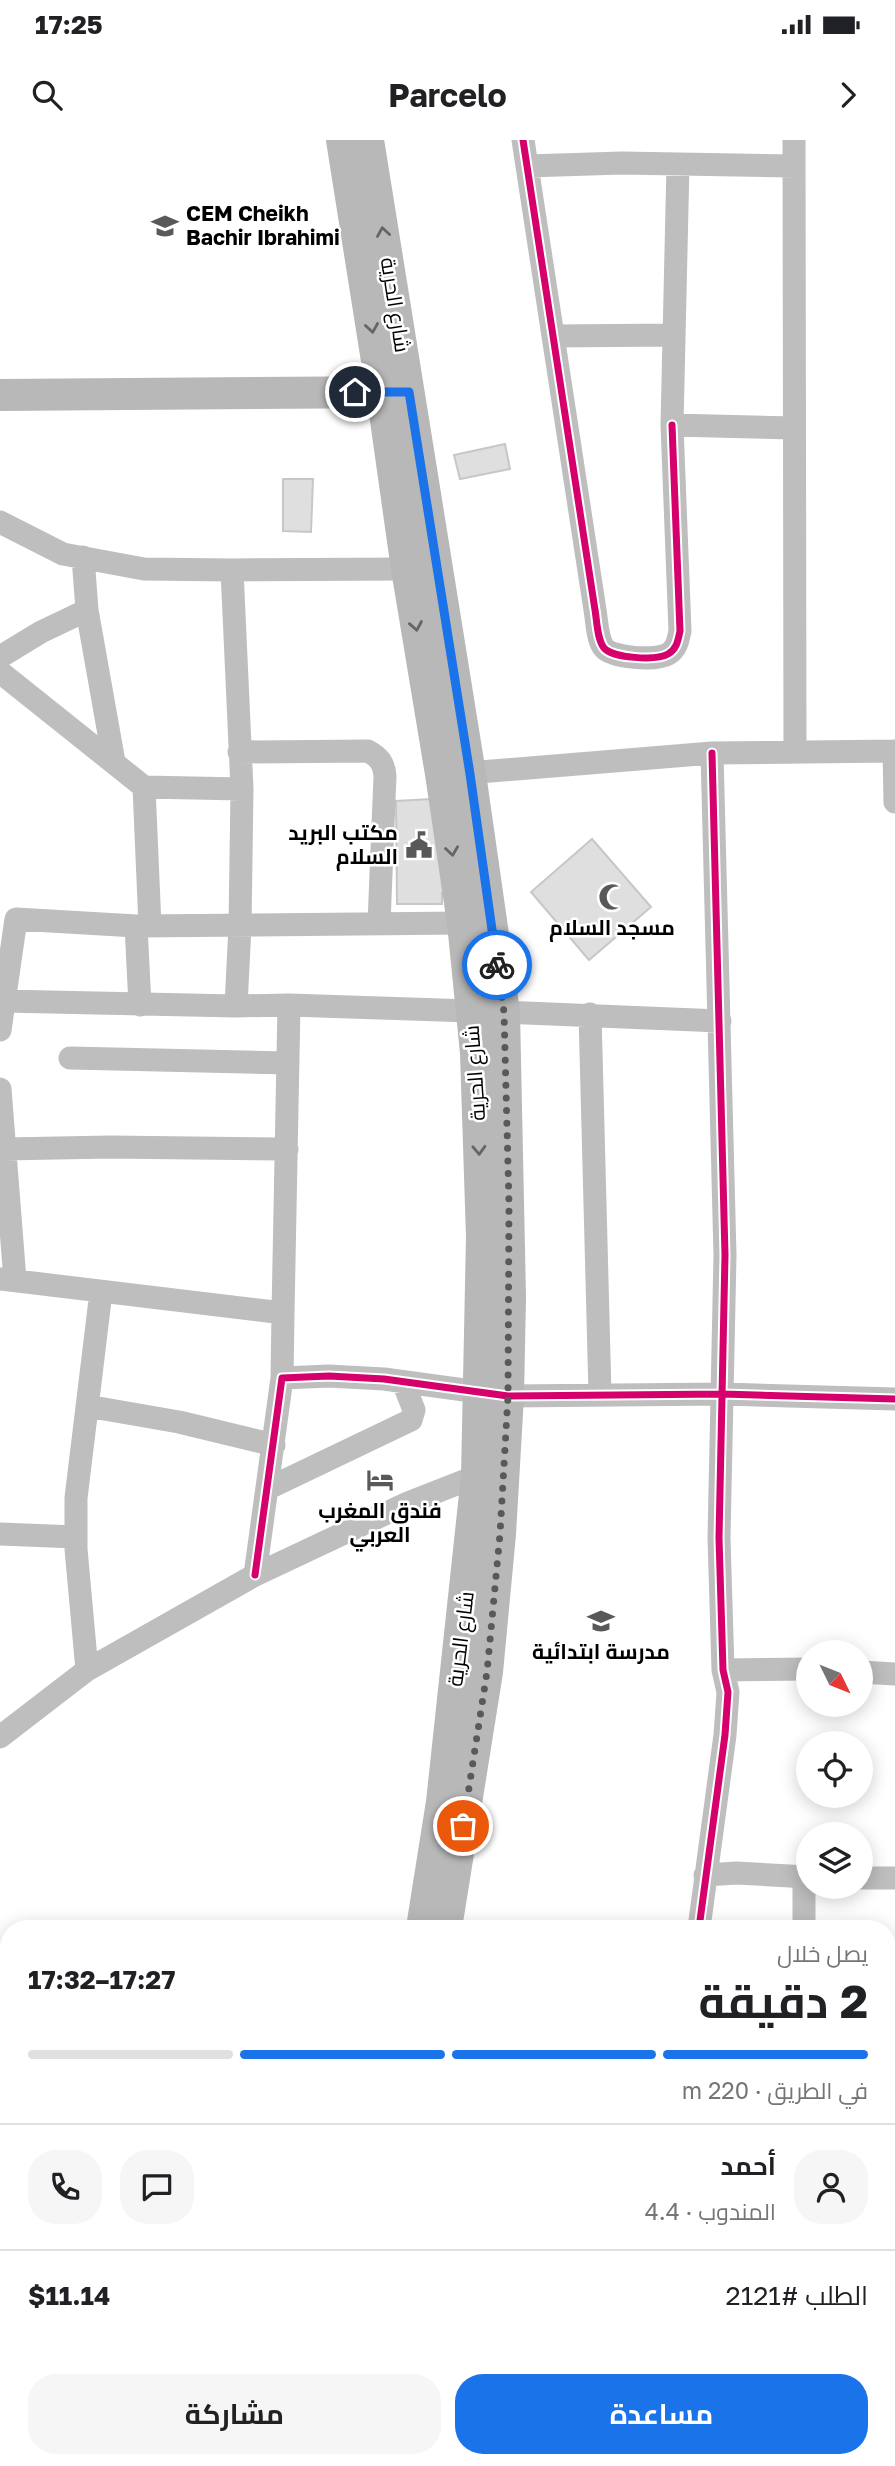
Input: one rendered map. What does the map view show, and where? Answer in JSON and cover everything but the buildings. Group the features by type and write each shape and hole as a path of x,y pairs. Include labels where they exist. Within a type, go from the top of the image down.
{"main road":[{"name":"شارع الحرية","path":"342,140 395,392 456,774 463,923 476,1053 482,1237 500,1534 487,1672 447,1920"},
{"name":"شارع الحرية","path":"368,140 395,392 407,569 456,774 504,1012 510,1217 493,1394 477,1476 442,1802 423,1920"},
{"path":"0,394 395,392"}],"street":[{"path":"523,140 597,622 601,644 611,654 652,657 667,655 677,646 680,631 671,425 678,164"},
{"path":"794,140 795,751"},
{"path":"527,166 794,166"},
{"path":"554,336 674,335"},
{"path":"671,425 794,428"},
{"path":"0,522 63,554 144,569 407,569"},
{"path":"83,557 88,610 114,762"},
{"path":"232,569 242,789 236,1006"},
{"path":"0,657 41,632 88,610"},
{"path":"0,672 144,787 242,789"},
{"path":"239,752 368,751 377,756 385,776 379,923"},
{"path":"456,774 712,753 894,751 895,802"},
{"path":"700,1920 725,1735 728,1692 723,1670 719,1538 725,1255 712,753"},
{"path":"140,1005 144,787"},
{"path":"0,1030 8,919 143,926 463,923"},
{"path":"3,1000 471,1011"},
{"path":"256,1575 282,1378 289,1005"},
{"path":"504,1012 720,1021"},
{"path":"590,1014 600,1394"},
{"path":"70,1058 288,1063"},
{"path":"0,1088 8,1280 283,1313"},
{"path":"4,1149 287,1149"},
{"path":"87,1670 76,1537 76,1498 101,1292"},
{"path":"282,1378 329,1376 403,1381 493,1394 723,1394 895,1399"},
{"path":"269,1488 411,1420 414,1410 403,1381"},
{"path":"87,1406 179,1422 274,1445"},
{"path":"0,1737 87,1670 256,1575 408,1503 477,1476"},
{"path":"0,1534 76,1537"},
{"path":"723,1670 796,1669"},
{"path":"873,1673 895,1674"},
{"path":"705,1875 737,1872 796,1876"},
{"path":"873,1878 895,1878"},
{"path":"804,1920 805,1899"}],"cycle path":[{"path":"523,140 598,630 604,648 616,654 645,658 662,656 673,650 679,638 672,425"},
{"path":"700,1920 725,1735 728,1692 723,1670 719,1538 725,1255 712,753"},
{"path":"255,1575 282,1378 329,1376 384,1379 508,1396 723,1394 895,1399"}],"way so far":[{"path":"463,1826 487,1672 500,1534 508,1396 509,1204 504,1012 497,965"}],"place":[{"name":"CEM Cheikh Bachir Ibrahimi","path":"165,226"},
{"name":"مكتب البريد السلام","path":"419,845"},
{"name":"مسجد السلام","path":"612,897"},
{"name":"فندق المغرب العربي","path":"380,1480"},
{"name":"مدرسة ابتدائية","path":"601,1621"}],"route":[{"path":"355,392 409,392 470,774 497,965"}]}
